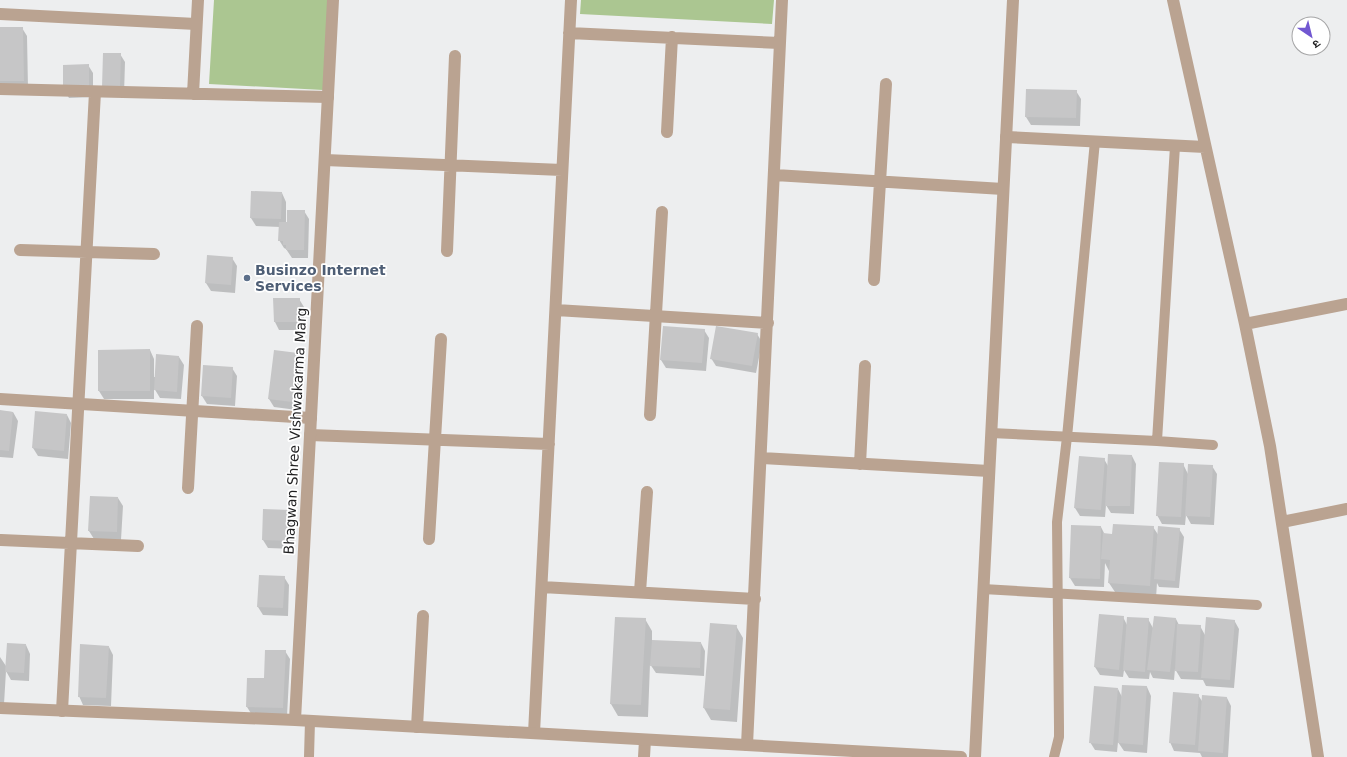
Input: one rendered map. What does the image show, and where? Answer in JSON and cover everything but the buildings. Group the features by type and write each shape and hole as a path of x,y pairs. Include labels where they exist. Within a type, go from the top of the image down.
{"street":[{"path":"193,94 198,0"},
{"name":"Bhagwan Shree Vishwakarma Marg","path":"295,720 333,0"},
{"path":"534,733 571,0"},
{"path":"747,745 775,175 782,0"},
{"path":"975,757 1013,0"},
{"path":"1173,0 1245,324 1270,446 1318,757"},
{"path":"0,14 196,24"},
{"path":"569,33 780,42"},
{"path":"667,132 672,37"},
{"path":"447,251 455,56"},
{"path":"874,280 886,84"},
{"path":"0,89 328,97"},
{"path":"62,711 95,92"},
{"path":"1006,136 1205,147"},
{"path":"325,160 562,170"},
{"path":"775,175 1003,189"},
{"path":"650,415 662,212"},
{"path":"20,250 154,254"},
{"path":"1245,324 1347,304"},
{"path":"556,310 768,323"},
{"path":"188,488 197,326"},
{"path":"429,539 441,339"},
{"path":"860,464 865,366"},
{"path":"0,399 311,418"},
{"path":"310,435 549,444"},
{"path":"761,458 989,471"},
{"path":"640,592 647,492"},
{"path":"1282,522 1347,509"},
{"path":"1,540 138,546"},
{"path":"542,587 755,599"},
{"path":"417,727 423,616"},
{"path":"0,708 295,720 961,757"},
{"path":"644,757 645,740"}],"lane":[{"path":"1054,757 1059,737 1059,593 1057,522 1067,437 1095,141"},
{"path":"1157,441 1175,146"},
{"path":"991,433 1213,445"},
{"path":"983,589 1257,605"},
{"path":"308,757 310,721"}],"green space":[{"path":"214,0 328,0 323,90 209,84"},
{"path":"581,0 774,0 772,24 580,14"}],"place":[{"name":"Businzo Internet Services","path":"247,278"}]}
